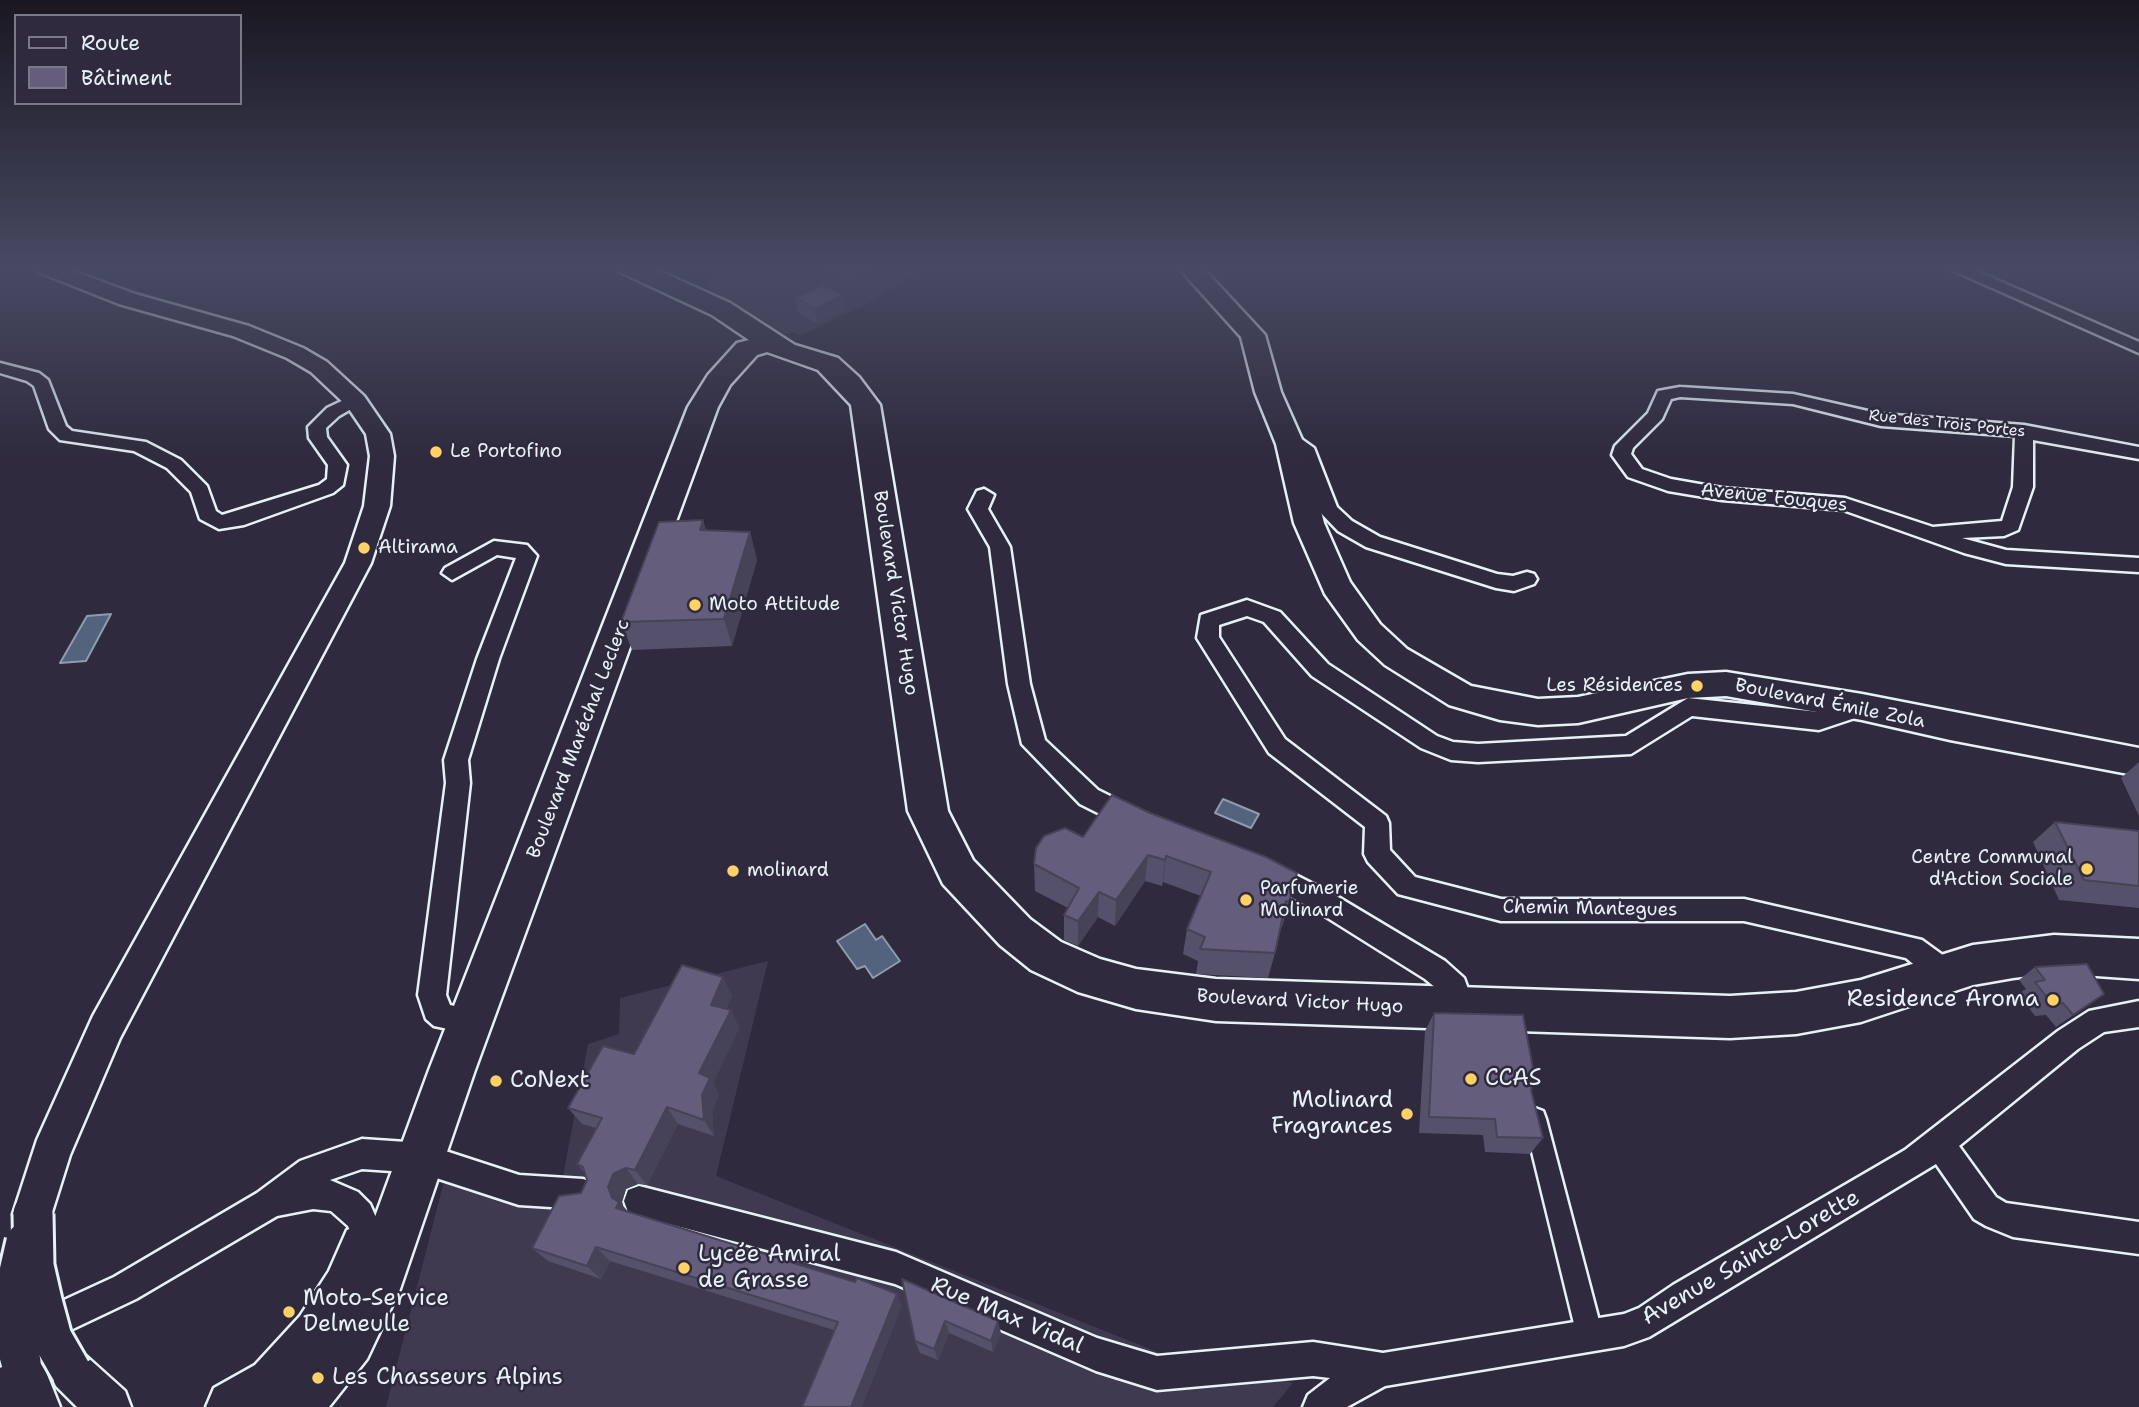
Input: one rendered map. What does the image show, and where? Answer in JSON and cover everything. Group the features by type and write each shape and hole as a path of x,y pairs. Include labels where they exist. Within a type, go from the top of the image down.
{"main road":[{"path":"741,333 762,357"},
{"name":"Boulevard Émile Zola","path":"1251,333 1268,391 1290,444 1309,523 1336,586 1369,632 1396,657 1461,696 1500,707 1538,712 1578,710 1688,686 1726,684 1862,707 1950,727 2139,761"},
{"name":"Boulevard Victor Hugo","path":"762,357 849,383 865,405 928,811 958,872 1014,932 1046,956 1094,978 1136,989 1225,1001 1730,1017 1797,1013 1861,1001 1945,973 2013,958 2054,954 2139,959"},
{"name":"Boulevard Maréchal Leclerc","path":"233,1407 274,1384 319,1335 347,1289 369,1238 413,1157 472,1021 703,407 762,357"},
{"name":"Boulevard Maréchal Leclerc","path":"294,1407 334,1360 362,1315 413,1157"}],"street":[{"path":"27,1405 10,1353 13,1294 51,1154 106,1028 364,548 377,506 382,456 378,434 356,401 319,367 295,352 245,333"},
{"path":"2104,333 2139,348"},
{"path":"0,368 33,377 42,384 58,429 67,436 139,446 174,464 200,490 207,514 219,522 250,516 326,489 336,481 338,465 318,438 317,427 333,412 356,401"},
{"name":"Rue des Trois Portes","path":"1671,393 1793,400 1881,420 2024,431 2139,453"},
{"name":"Avenue Fouques","path":"1671,393 1661,399 1656,415 1647,426 1624,446 1621,455 1635,473 1668,485 1722,494 1845,504 1971,548 2006,557 2139,565"},
{"path":"1929,532 2004,529 2011,525 2023,486 2024,431"},
{"path":"1290,444 1300,444 1305,448 1328,510 1345,526 1373,542 1496,581 1514,584 1527,579"},
{"path":"984,495 978,509 1000,547 1019,684 1034,744 1089,797 1157,831"},
{"path":"452,573 494,548 520,550 527,556 488,659 456,760 458,783 432,995 436,1010 444,1017 472,1021"},
{"name":"Chemin Mantegues","path":"1862,707 1819,721 1688,707 1631,745 1478,753 1451,751 1429,742 1320,670 1272,617 1247,608 1209,620 1208,638 1277,746 1377,822 1377,853 1407,886 1501,910 1744,910 1913,948 1945,973"},
{"path":"1245,864 1324,902 1435,970 1454,987 1461,1008"},
{"name":"Avenue Sainte-Lorette","path":"1320,1407 1343,1389 1383,1370 1624,1330 1649,1321 1684,1296 1916,1161 2099,1020 2139,1014"},
{"path":"1532,1106 1590,1336"},
{"path":"1939,1143 1985,1208 1997,1215 2012,1221 2139,1238"},
{"path":"10,1353 268,1204 311,1172 362,1154 413,1157 519,1190 583,1194"},
{"path":"268,1204 291,1196 334,1196 348,1203 359,1215 369,1238"},
{"name":"Rue Max Vidal","path":"639,1201 896,1269 1096,1354 1157,1373 1313,1359 1383,1370"},
{"path":"33,1214 34,1266 52,1338 71,1371 110,1407"}],"shaded area":[{"path":"771,333 791,333 776,336"},
{"name":"Lycée Amiral de Grasse","path":"768,961 716,1176 1165,1355 1293,1383 1273,1407 386,1407 450,1158 562,1181 588,1044 619,1034 620,998"}],"water":[{"path":"111,614 86,661 60,663 87,616"},
{"path":"1223,799 1259,814 1251,828 1215,813"},
{"path":"865,924 876,940 882,936 900,961 873,978 865,966 857,969 837,941"}],"building":[{"path":"703,520 700,530 750,532 724,619 621,622 659,522"},
{"name":"Parfumerie Molinard","path":"1112,795 1150,813 1266,857 1297,873 1289,902 1286,901 1275,953 1200,949 1205,937 1187,929 1211,872 1166,856 1165,860 1148,855 1116,900 1099,892 1078,921 1064,915 1079,888 1034,864 1036,848 1044,836 1065,828 1083,837"},
{"path":"2055,822 2139,831 2139,886 2084,880"},
{"path":"2087,964 2104,994 2073,1015 2063,1003 2052,1004 2035,982 2045,980 2035,967"},
{"name":"Lycée Amiral de Grasse","path":"682,965 723,977 711,1005 731,1010 699,1073 710,1078 702,1095 704,1120 667,1107 635,1170 626,1168 613,1174 608,1187 612,1198 619,1202 616,1208 855,1282 857,1278 897,1294 851,1407 802,1407 838,1322 596,1247 587,1266 532,1248 559,1196 581,1193 587,1180 583,1167 577,1164 602,1118 568,1108 603,1046 634,1054"},
{"name":"CCAS","path":"1434,1013 1523,1015 1535,1079 1531,1090 1543,1138 1497,1137 1495,1119 1429,1117"},
{"path":"902,1279 998,1321 991,1341 945,1321 934,1349 915,1341"}],"place":[{"name":"Le Portofino","path":"436,452"},
{"name":"Altirama","path":"364,548"},
{"name":"Moto Attitude","path":"695,605"},
{"name":"Les Résidences","path":"1697,686"},
{"name":"Centre Communal d'Action Sociale","path":"2087,869"},
{"name":"molinard","path":"733,871"},
{"name":"Parfumerie Molinard","path":"1246,900"},
{"name":"Residence Aroma","path":"2053,1000"},
{"name":"CCAS","path":"1471,1079"},
{"name":"CoNext","path":"496,1081"},
{"name":"Molinard Fragrances","path":"1407,1114"},
{"name":"Lycée Amiral de Grasse","path":"684,1268"},
{"name":"Moto-Service Delmeulle","path":"289,1312"},
{"name":"Les Chasseurs Alpins","path":"318,1378"}]}
